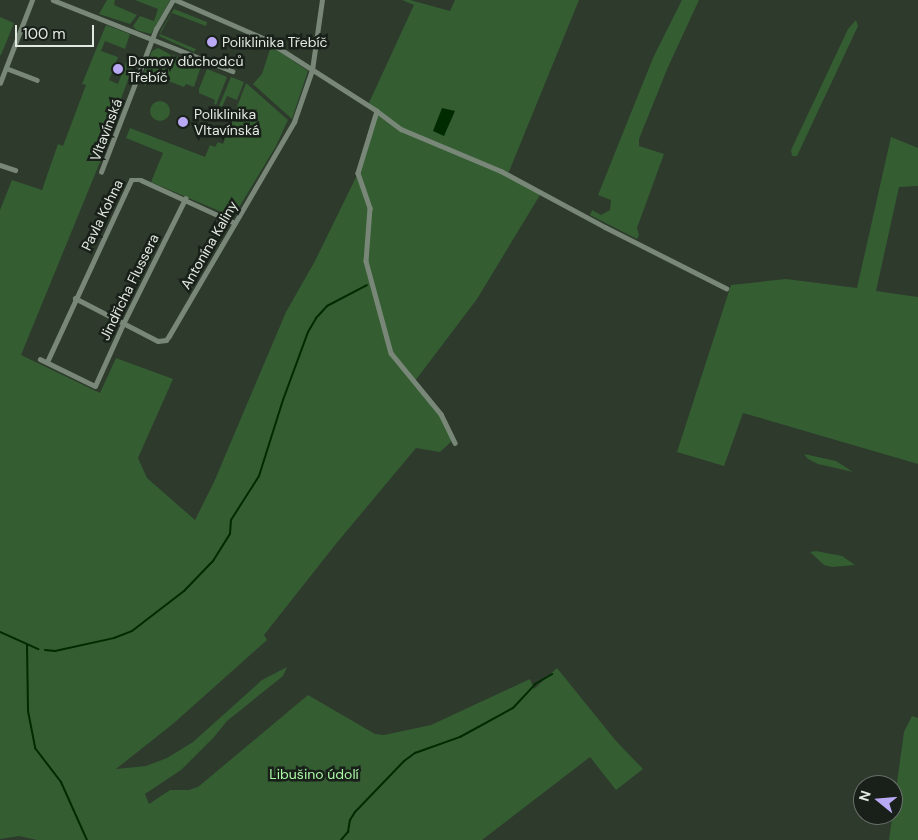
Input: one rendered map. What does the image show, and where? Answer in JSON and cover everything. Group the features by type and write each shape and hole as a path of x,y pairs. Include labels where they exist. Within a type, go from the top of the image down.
{"street":[{"path":"0,83 32,0"},
{"path":"53,0 232,71"},
{"path":"174,0 255,33 377,110 401,129 501,171 613,231 726,288"},
{"name":"Vltavínská","path":"101,172 152,39 174,0"},
{"name":"Antonína Kaliny","path":"75,298 158,341 166,340 294,122 312,70 322,0"},
{"path":"6,68 37,80"},
{"path":"377,110 358,173 370,208 366,262 391,353 441,414 455,442"},
{"path":"0,165 15,170"},
{"name":"Pavla Kohna","path":"47,362 131,180 141,180 234,222"},
{"name":"Jindřicha Flussera","path":"40,359 97,388 123,324 185,199"}],"green space":[{"path":"107,0 115,0 114,5 137,15 130,24 99,14"},
{"path":"135,0 170,0 151,34 136,30 133,26 140,16 154,21 158,9"},
{"name":"Libušino údolí","path":"402,0 410,0 450,11 455,0 579,0 508,174 540,195 477,299 415,381 441,414 452,441 440,452 416,448 335,545 264,635 267,640 174,723 116,769 146,766 167,758 193,742 262,680 287,667 283,676 227,721 181,770 145,794 149,804 170,790 189,790 198,787 308,695 375,734 384,735 431,725 530,679 534,689 557,668 616,741 643,769 616,790 590,757 482,840 37,840 19,836 0,839 0,210 12,180 42,190 58,144 63,146 86,85 82,84 106,25 130,34 125,49 105,41 101,51 118,57 109,80 118,84 129,54 136,58 121,99 125,101 21,355 100,393 116,358 173,379 138,458 147,478 195,520 214,482 286,312 315,261 358,173 377,111 368,105 414,5"},
{"path":"682,0 699,0 668,67 639,139 639,146 664,154 637,228 639,235 637,239 590,215 592,210 601,215 610,210 611,200 598,195 653,58"},
{"path":"174,9 207,22 206,26 172,13 160,34 196,49 194,52 159,36 161,30"},
{"path":"0,17 14,23 1,55 0,55"},
{"path":"856,20 858,26 797,156 792,156 791,150 848,29"},
{"path":"271,46 308,71 292,119 253,84 262,74"},
{"path":"158,48 171,55 161,78 152,74 145,86 141,80 152,51"},
{"path":"173,55 201,66 194,87 186,84 184,87 163,79"},
{"path":"207,69 227,77 216,105 214,104 215,100 199,93"},
{"path":"231,77 244,82 237,100 227,96 222,107 219,106"},
{"path":"246,83 288,120 276,146 235,214 231,216 151,182 163,153 126,138 130,128 205,157 210,145 215,147 218,142 223,144"},
{"path":"156,101 164,101 170,107 170,115 164,121 156,121 150,115 150,107"},
{"path":"891,137 918,148 918,186 899,187 876,291 918,297 918,464 743,413 724,466 677,452 731,285 786,279 857,288"},
{"path":"804,454 836,461 853,472 818,464 808,459"},
{"path":"816,551 842,556 855,565 832,567 824,565 810,552"},
{"path":"912,716 918,718 918,840 889,840 891,825 903,825 903,775 898,775 904,732"}],"shaded area":[{"path":"442,108 455,111 444,136 433,131"}],"waterway":[{"path":"45,650 55,651 114,638 132,631 184,591 213,561 230,534 231,520 259,476 283,400 308,332 316,318 327,306 367,285"},
{"path":"0,632 38,649"},
{"path":"27,645 28,711 35,748 61,782 87,840"},
{"path":"341,840 348,832 350,820 355,812 404,761 415,753 460,737 513,708 535,684 552,674"}],"place":[{"name":"Poliklinika Třebíč","path":"212,42"},
{"name":"Domov důchodců Třebíč","path":"118,69"},
{"name":"Poliklinika Vltavínská","path":"183,122"}]}
